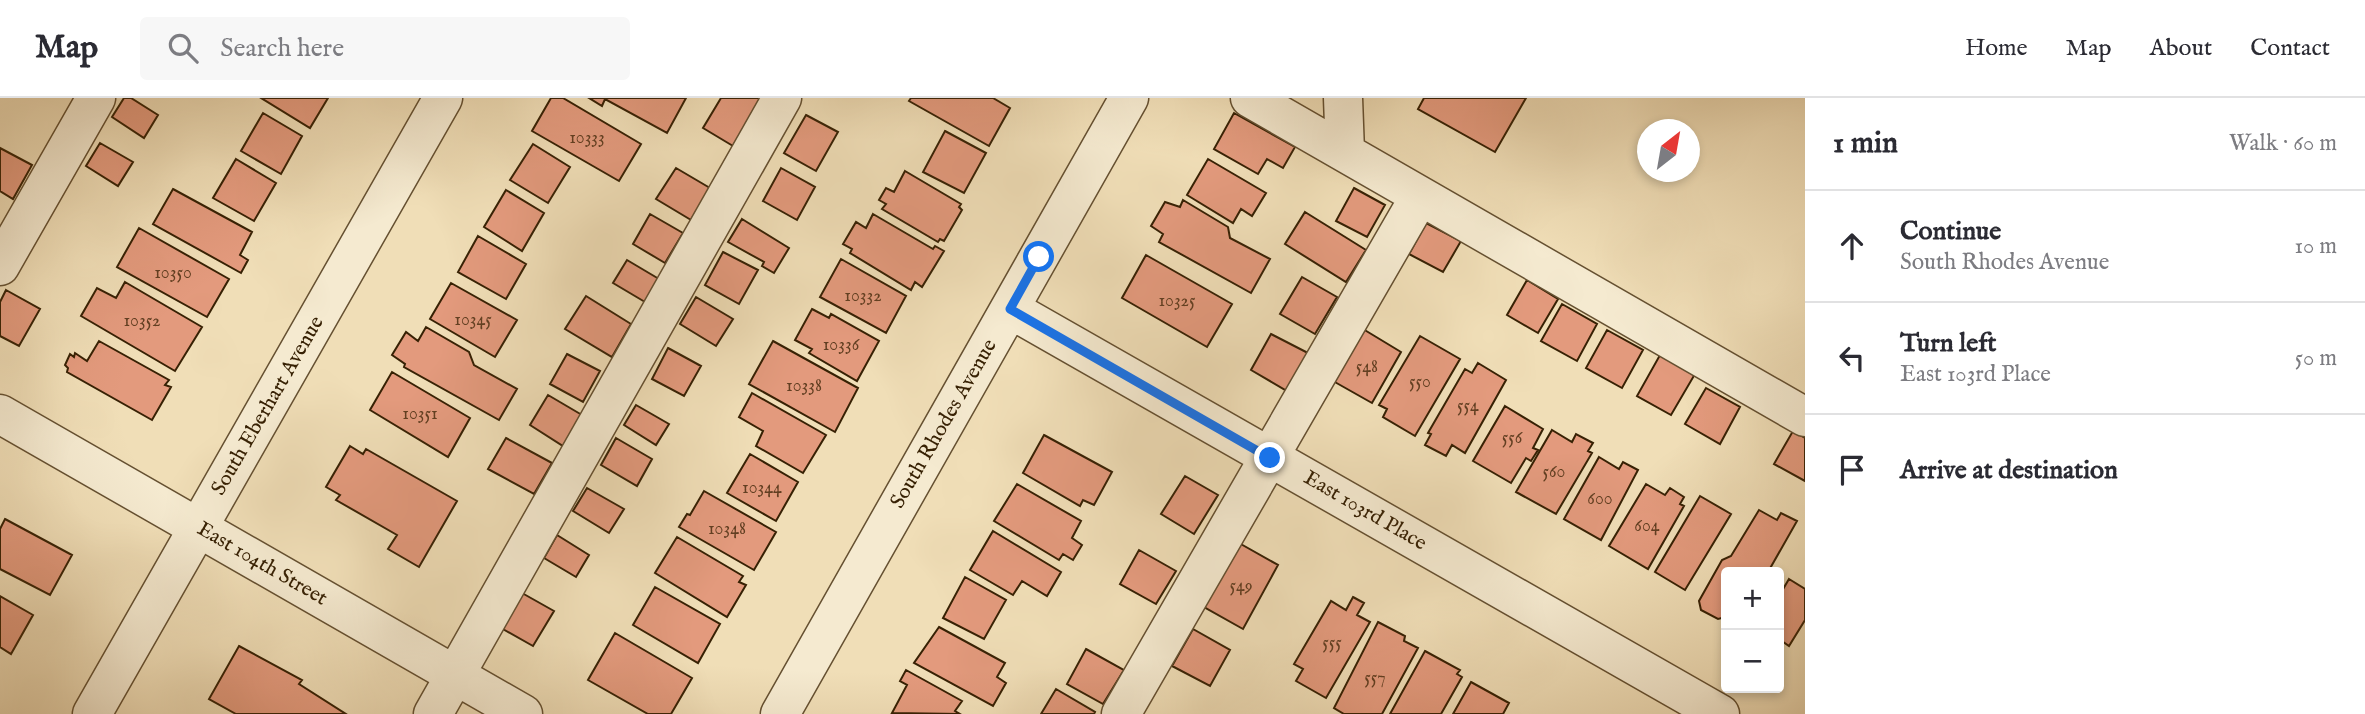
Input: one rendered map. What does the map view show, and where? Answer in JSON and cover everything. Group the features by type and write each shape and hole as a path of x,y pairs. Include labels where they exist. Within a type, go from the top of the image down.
{"street":[{"path":"0,266 96,98"},
{"name":"South Eberhart Avenue","path":"92,714 443,98"},
{"path":"433,714 782,98"},
{"name":"South Rhodes Avenue","path":"780,714 1129,98"},
{"path":"1250,98 1805,417"},
{"path":"1341,99 1345,152"},
{"path":"1121,714 1420,196"},
{"name":"East 103rd Place","path":"1010,309 1720,714"},
{"name":"East 104th Street","path":"0,414 523,714"}],"building":[{"path":"124,98 131,98 158,115 144,138 112,117"},
{"path":"261,98 328,98 310,128"},
{"path":"551,98 563,98 641,144 619,181 532,131"},
{"path":"589,98 686,98 667,133 605,99 602,106"},
{"path":"721,98 762,98 733,146 703,128"},
{"path":"911,98 993,98 1010,108 989,146 909,101"},
{"path":"1424,98 1526,98 1495,152 1418,109"},
{"path":"263,113 302,136 281,174 241,151"},
{"path":"1234,113 1295,147 1283,168 1267,159 1258,174 1214,149"},
{"path":"806,115 838,132 816,171 784,153"},
{"path":"945,131 986,153 964,193 923,172"},
{"path":"100,143 133,162 118,186 86,166"},
{"path":"533,144 570,167 548,203 510,180"},
{"path":"0,148 32,165 13,199 0,191"},
{"path":"236,159 276,183 254,221 213,198"},
{"path":"1208,159 1266,193 1252,216 1241,209 1233,223 1187,195"},
{"path":"676,168 710,188 691,220 656,199"},
{"path":"781,168 815,187 797,220 763,201"},
{"path":"905,171 961,204 959,207 962,210 944,241 940,239 938,242 882,209 886,204 879,200 886,188 894,192"},
{"path":"1354,188 1385,205 1367,237 1336,221"},
{"path":"173,189 252,232 240,255 248,260 241,273 153,224"},
{"path":"506,190 544,213 522,251 484,227"},
{"path":"1183,200 1228,227 1230,238 1270,259 1251,293 1159,242 1163,234 1151,226 1165,202 1180,207"},
{"path":"1305,212 1366,250 1346,282 1285,244"},
{"path":"650,214 683,233 665,263 633,244"},
{"path":"873,214 933,249 935,246 944,251 922,287 915,282 911,290 850,253 852,249 843,244 856,222 866,228"},
{"path":"742,219 789,248 774,273 762,266 764,262 728,242"},
{"path":"1426,223 1461,241 1443,272 1409,254"},
{"path":"139,228 229,279 207,317 117,267"},
{"path":"478,236 526,264 506,299 458,272"},
{"path":"723,252 758,270 739,304 705,285"},
{"path":"1146,255 1232,304 1207,347 1122,298"},
{"path":"841,259 906,296 886,333 820,297"},
{"path":"627,260 659,279 645,302 613,283"},
{"path":"1302,277 1337,297 1315,334 1280,314"},
{"path":"1527,280 1558,299 1538,333 1507,315"},
{"path":"125,282 202,327 175,371 81,316 97,288 116,298"},
{"path":"451,283 517,320 495,357 430,319"},
{"path":"6,290 40,309 19,346 0,336 0,302"},
{"path":"586,296 631,324 612,357 565,329"},
{"path":"696,297 733,319 716,346 680,324"},
{"path":"1562,304 1597,324 1577,361 1541,341"},
{"path":"812,309 829,318 831,314 879,341 857,381 809,353 812,349 795,340"},
{"path":"426,327 469,352 474,365 517,389 499,420 404,367 405,364 392,355 406,332 418,341"},
{"path":"1363,329 1401,352 1372,403 1333,381"},
{"path":"1607,330 1643,350 1622,388 1586,368"},
{"path":"1271,334 1308,353 1287,391 1251,370"},
{"path":"1420,336 1460,359 1415,436 1383,417 1387,409 1379,405"},
{"path":"99,341 169,380 165,385 171,387 152,420 67,372 65,365 70,354 74,357 75,353 87,361"},
{"path":"773,341 858,388 835,432 749,384"},
{"path":"668,348 701,366 684,396 652,379"},
{"path":"567,354 600,371 583,402 550,384"},
{"path":"1660,355 1695,374 1671,415 1637,396"},
{"path":"1478,363 1506,380 1465,453 1452,445 1446,456 1425,445 1431,434 1428,433 1465,369 1472,373"},
{"path":"392,372 470,418 448,457 370,410"},
{"path":"1706,388 1740,407 1720,444 1685,424"},
{"path":"752,393 826,435 803,473 756,446 763,431 739,417"},
{"path":"548,395 582,415 563,446 530,425"},
{"path":"636,405 669,424 656,445 624,425"},
{"path":"1505,406 1543,429 1533,448 1538,450 1531,461 1526,458 1511,483 1473,461"},
{"path":"1552,430 1572,442 1576,434 1593,443 1588,451 1592,453 1556,514 1516,492"},
{"path":"1793,431 1805,438 1805,481 1774,464"},
{"path":"1044,435 1112,472 1094,505 1083,500 1080,506 1023,473"},
{"path":"506,438 552,463 534,494 488,469"},
{"path":"616,438 652,459 637,486 601,465"},
{"path":"350,446 363,454 366,449 457,501 419,567 388,549 397,535 336,500 340,495 326,487"},
{"path":"750,454 798,482 776,521 727,493"},
{"path":"1599,457 1619,469 1623,462 1638,470 1601,540 1564,519"},
{"path":"1185,476 1218,495 1194,534 1161,514"},
{"path":"1017,484 1081,521 1072,538 1082,545 1073,560 1063,554 1059,560 994,521"},
{"path":"1646,484 1665,495 1670,488 1684,497 1680,504 1684,506 1648,569 1609,546"},
{"path":"587,488 624,509 609,533 573,511"},
{"path":"704,491 776,532 754,570 679,527 687,514 690,515"},
{"path":"1700,496 1731,514 1685,590 1655,572"},
{"path":"1759,510 1777,520 1781,513 1797,521 1771,567 1721,567 1721,618 1718,619 1701,610 1699,601 1722,560 1731,556"},
{"path":"5,519 72,555 50,595 0,569 0,529"},
{"path":"993,531 1061,572 1047,596 1022,581 1013,595 970,570"},
{"path":"557,535 589,555 576,577 544,558"},
{"path":"677,537 743,576 739,582 746,585 727,617 655,573"},
{"path":"1239,543 1278,565 1243,629 1204,607"},
{"path":"1139,550 1176,571 1156,604 1120,584"},
{"path":"965,577 1006,600 984,639 943,618"},
{"path":"1789,579 1805,589 1805,620 1789,646 1784,642 1784,588"},
{"path":"655,587 720,624 698,663 633,625"},
{"path":"522,593 554,611 533,646 501,628"},
{"path":"0,596 33,615 11,654 0,647"},
{"path":"1353,597 1364,603 1357,615 1370,622 1326,698 1296,681 1303,669 1294,664 1331,601 1346,610"},
{"path":"1378,622 1405,636 1404,641 1418,648 1382,714 1344,714 1334,708"},
{"path":"939,627 1005,663 997,677 1006,683 993,706 914,663"},
{"path":"1193,629 1230,650 1210,686 1172,666"},
{"path":"615,633 692,678 671,714 648,714 588,680"},
{"path":"239,646 302,680 299,684 346,714 236,714 209,699"},
{"path":"1086,649 1124,670 1103,704 1067,684"},
{"path":"1425,651 1460,670 1457,674 1462,677 1441,714 1390,714"},
{"path":"906,670 962,701 955,711 960,714 892,713 907,685 900,681"},
{"path":"1471,682 1509,703 1503,714 1453,714"},
{"path":"1056,689 1095,712 1094,714 1041,714"}],"route":[{"path":"1039,257 1010,309 1270,458"}]}
